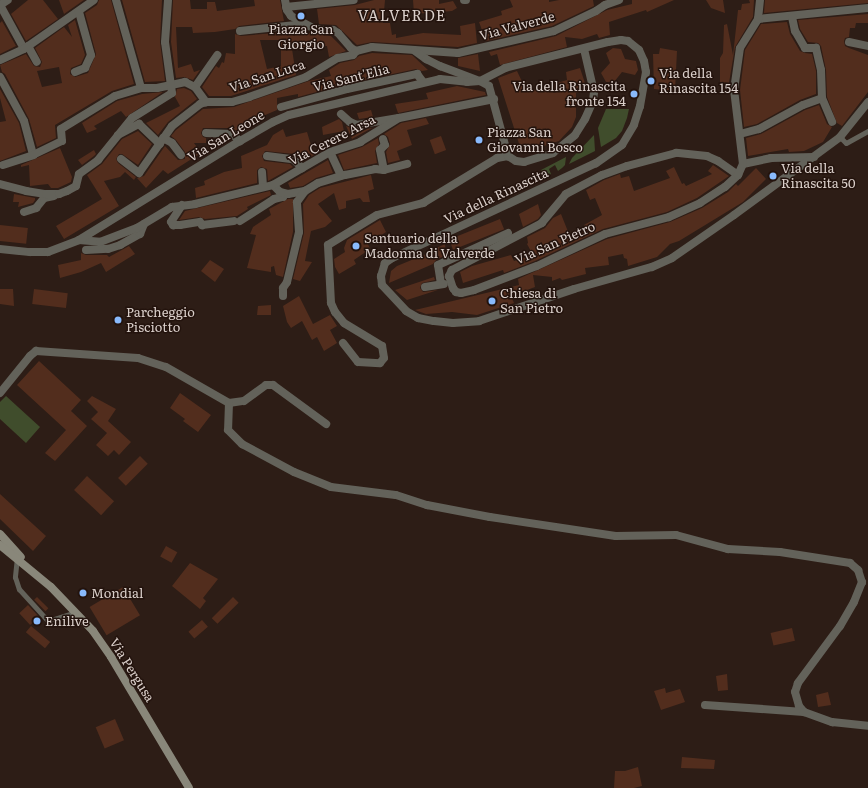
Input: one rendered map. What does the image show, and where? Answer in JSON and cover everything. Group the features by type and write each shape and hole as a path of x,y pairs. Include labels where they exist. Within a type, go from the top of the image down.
{"main road":[{"path":"0,534 17,556"},
{"path":"0,545 17,556"},
{"name":"Via Pergusa","path":"17,556 76,612 93,631 111,657 189,788"}],"street":[{"path":"8,0 0,5 37,62"},
{"path":"0,60 79,12 94,0"},
{"path":"116,0 140,88"},
{"path":"24,212 36,208 44,198 76,186 80,174 98,160 132,118 172,93 165,42 168,0"},
{"path":"354,0 286,6 291,16 305,24 322,30 333,30 356,51"},
{"name":"Via Valverde","path":"356,51 372,47 458,53 538,35 572,23 605,5 619,0"},
{"path":"760,0 758,20 740,48 737,60 734,90 743,164 771,158 814,157"},
{"path":"758,20 868,8"},
{"path":"75,72 85,68 91,55 79,12"},
{"path":"792,17 795,31 805,48 816,48 821,70 822,98 832,122"},
{"path":"240,31 305,24"},
{"name":"Via della Rinascita","path":"480,81 505,68 621,40 636,46 644,60 646,72 640,106 634,125 622,145 596,163 398,255 385,263 381,276 382,285 406,311 418,318 434,322 453,323 479,321 574,289 652,267 672,258 716,228 840,137 868,102"},
{"path":"849,42 868,46"},
{"path":"343,343 358,362 380,363 384,358 382,346 344,323 335,312 331,303 328,245 377,215 423,203 497,158 508,156 516,161 531,160 553,153 575,135 585,119 593,101 594,92 584,49"},
{"name":"Via San Luca","path":"206,102 232,102 250,97 306,77 338,58 354,55 356,51"},
{"name":"Via Valverde","path":"415,51 433,62 489,86 494,99 508,156"},
{"path":"196,87 217,55"},
{"name":"Via Sant'Elia","path":"281,107 347,89 417,74 423,82"},
{"path":"0,77 24,121 33,155"},
{"name":"Via San Leone","path":"0,249 48,252 79,240 240,141 273,122 289,115 423,82 440,79 467,82 480,81"},
{"path":"3,165 33,155 62,141 61,129 115,96 140,88 157,88 185,82 196,87 206,102 172,126 139,173 120,159"},
{"path":"740,134 759,129 802,105 822,98"},
{"name":"Via Cerere Arsa","path":"79,240 100,242 118,237 144,224 172,207 196,204 273,185 330,152 381,134 399,118 494,99"},
{"path":"341,114 350,122 362,125 399,118"},
{"path":"117,136 139,124 162,141 172,143 181,155"},
{"path":"206,133 232,134 240,141"},
{"path":"381,134 385,146 380,150 384,170"},
{"path":"330,152 340,176"},
{"name":"Via San Pietro","path":"738,175 718,161 707,156 689,153 666,154 602,175 566,194 542,223 452,270 450,276 451,282 456,292 461,293 537,266 605,234 647,224 675,214 700,203 725,187 738,175 743,164"},
{"path":"267,156 293,159 302,168"},
{"path":"283,296 298,232 297,202 305,191 318,183 340,176 375,169 384,170 407,164"},
{"path":"262,172 263,187"},
{"path":"0,184 26,191 58,194"},
{"path":"273,185 283,194"},
{"path":"182,205 171,222 173,225 200,222 202,225 237,221 274,200 283,197 283,194 305,191"},
{"path":"86,250 108,249 120,246 140,234 144,224"},
{"path":"441,284 438,265 508,233"},
{"path":"425,287 451,282"},
{"path":"0,393 30,356 36,351 138,358 166,367 229,404 244,401 266,385 273,385 326,424"},
{"path":"229,404 228,430 242,444 294,472 331,487 396,494 427,505 490,517 616,536 676,535 728,549 780,552 850,563 858,570 862,582 854,602 840,626 798,683 795,692 799,706 804,712"},
{"path":"705,705 804,712 832,722 868,726"}],"lane":[{"path":"840,137 846,143 868,132"},
{"path":"17,556 15,577 19,589 48,621 76,612"}],"green space":[{"path":"606,109 629,109 622,131 616,138 601,147 598,128"},
{"path":"594,135 595,151 569,164 572,158"},
{"path":"566,157 565,165 562,168 558,171 555,165 549,169 551,174 545,177 541,170"},
{"path":"6,396 40,427 26,443 0,419 0,402"}],"building":[{"path":"28,0 43,0 58,19 26,41 11,14"},
{"path":"59,0 84,0 64,14"},
{"path":"99,0 111,0 134,84 112,91 55,125 56,138 37,147 29,119 5,74 2,72 0,65 26,54 34,66 40,67 42,62 35,48 64,27 72,37 68,25 75,20 85,55 81,64 71,68 70,74 75,77 88,73 96,54 85,13 97,5","holes":["59,67 62,83 42,87 37,71"]},
{"path":"122,0 162,0 160,42 165,81 145,82"},
{"path":"173,0 190,0 191,9 207,9 207,2 215,2 217,11 255,6 254,0 280,0 284,21 239,26 235,29 215,32 193,33 192,27 176,27 178,68 191,64 194,72 200,70 193,80 184,77 176,78 171,42"},
{"path":"374,0 385,0 383,23 390,23 392,35 396,34 396,38 423,33 461,35 460,26 475,23 477,43 458,47 372,42 357,45 336,25 319,24 317,9 355,5"},
{"path":"413,0 439,0 439,4 453,1 457,8 452,11 414,14"},
{"path":"510,0 549,0 549,2 559,0 593,0 594,6 552,26 486,41 479,22 502,15 501,11 513,7"},
{"path":"632,0 674,0 647,12 646,10 609,22 610,35 599,38 597,34 582,39 565,37 567,47 500,65 497,54 491,56 489,52 556,36 607,10 632,4"},
{"path":"706,0 723,0 725,13 711,8"},
{"path":"749,0 754,0 753,17 735,47 729,83 720,82 720,58 723,53 724,25 727,24 733,55 738,10 741,10 742,4 750,3"},
{"path":"765,0 868,0 868,3 764,13"},
{"path":"868,14 868,23 856,23 855,28 850,28 849,37 845,38 844,41 845,46 868,55 868,92 842,126 837,123 827,97 826,70 821,46 818,43 808,42 800,29 798,20"},
{"path":"2,21 16,46 0,54 0,23"},
{"path":"787,22 790,34 800,51 812,54 816,71 816,94 800,100 757,124 744,127 740,90 745,50 761,24"},
{"path":"286,32 286,34 311,33 331,36 346,51 329,57 327,46 292,49 296,75 231,96 209,96 202,87 216,66 219,68 222,62 224,63 226,53 235,54 235,34 241,36","holes":["260,40 281,40 281,66 267,69"]},
{"path":"613,48 621,49 625,59 636,61 638,70 635,75 622,72 614,82 606,82 601,73 610,63 606,53"},
{"path":"660,48 677,51 675,91 654,89 653,54 659,54"},
{"path":"372,53 412,55 428,70 422,71 416,69 346,84 298,97 298,94 277,98 277,110 246,123 247,127 238,132 232,128 203,128 201,133 203,137 206,138 206,143 194,143 201,153 168,174 163,170 146,188 137,178 144,176 165,146 178,160 185,159 185,152 171,136 176,130 203,109 234,107 309,81 331,76 329,70 340,63 354,60 359,56"},
{"path":"478,54 480,71 458,66 458,58"},
{"path":"580,68 587,89 576,93 576,117 572,127 559,141 522,153 498,78 517,71 527,92 567,80 566,72"},
{"path":"457,86 485,92 486,95 398,113 395,104 428,99 426,93"},
{"path":"184,88 191,91 197,99 168,122 158,135 146,123 180,106 175,97 177,89"},
{"path":"0,89 19,123 26,151 0,161 0,122 6,121 0,98"},
{"path":"163,92 126,117 121,111 94,126 97,129 87,133 82,123 117,101 142,94"},
{"path":"819,105 827,124 832,127 823,142 804,151 789,152 788,149 748,156 746,138 761,134 805,110"},
{"path":"371,110 373,117 359,119 357,113"},
{"path":"426,118 429,124 407,130 412,145 397,151 400,160 388,163 386,152 390,144 388,137 384,134 401,123"},
{"path":"339,119 342,122 344,131 323,135 322,127"},
{"path":"346,126 358,130 372,128 352,139"},
{"path":"283,129 286,137 307,132 314,155 303,161 294,154 265,151 262,156 264,161 290,164 293,167 268,181 267,169 261,167 257,170 257,183 196,198 195,188 205,185 204,181 224,172 242,168 241,156 267,145 273,135"},
{"path":"138,131 152,144 138,165 122,154 119,154 116,159 118,163 136,177 134,180 125,172 120,177 104,181 119,206 64,239 56,226 102,199 87,175 102,164 122,139"},
{"path":"441,136 446,150 435,154 430,140"},
{"path":"378,138 379,144 375,151 377,163 344,170 338,155 362,147"},
{"path":"60,148 72,177 71,182 58,188 51,188 48,184 30,186 29,165 21,167 21,165"},
{"path":"94,150 96,154 82,165 78,160"},
{"path":"328,160 333,173 316,178 303,186 290,188 288,183"},
{"path":"713,165 729,176 697,198 667,212 603,229 535,261 504,273 503,270 463,283 460,272 472,266 511,255 514,261 533,255 527,244 527,237 545,228 553,218 561,214 571,239 586,230 584,225 602,215 595,198 590,200 586,190 604,180 620,174 621,178 629,176 634,191 670,178 666,171 674,167 682,184 684,183 686,186 712,174 708,171"},
{"path":"756,168 766,179 743,202 679,241 670,244 657,257 628,266 627,259 624,258 623,254 608,257 609,265 585,268 586,274 562,280 560,278 552,281 552,277 533,275 535,287 511,296 514,303 477,315 452,312 426,314 415,310 519,285 518,279 607,239 670,222 702,208 728,192 736,184 738,186"},
{"path":"371,175 374,189 368,191 370,202 363,202 360,198 346,201 346,208 339,210 334,193 318,204 332,221 325,227 311,231 305,261 312,262 300,281 293,279 304,233 303,204 309,195 320,188"},
{"path":"270,191 271,195 247,207 248,209 237,216 205,219 199,217 179,220 185,211"},
{"path":"14,194 35,198 35,200 33,203 18,207 19,202 13,202"},
{"path":"288,199 293,199 293,232 283,277 276,275 274,266 271,267 271,272 247,268 256,235 250,234 253,227 271,215 269,209"},
{"path":"538,204 541,215 538,219 523,227 519,214"},
{"path":"500,219 504,229 453,250 449,240"},
{"name":"Santuario della Madonna di Valverde","path":"380,220 386,232 368,244 370,249 354,260 356,264 339,274 335,267 334,259 345,252 344,248 347,240"},
{"path":"0,225 28,228 26,244 0,241"},
{"path":"445,244 446,255 436,260 433,264 389,283 391,271 397,266 431,252 430,251"},
{"path":"129,246 135,254 106,272 101,263 81,272 60,278 58,265 81,260 81,253 86,255 107,255 109,257"},
{"path":"210,260 224,269 215,282 201,271"},
{"path":"434,277 435,280 422,283 420,288 423,292 438,290 407,300 395,290"},
{"path":"0,289 13,289 14,306 0,304"},
{"path":"34,289 68,293 66,308 32,304"},
{"path":"299,296 313,324 330,315 337,326 330,330 337,343 324,351 317,337 312,340 302,321 291,328 287,322 283,306"},
{"path":"271,305 271,315 257,315 258,306"},
{"path":"39,361 81,400 71,411 87,426 55,461 45,453 66,430 17,385"},
{"path":"180,393 211,415 198,432 183,421 185,419 170,408"},
{"path":"92,396 116,409 108,421 131,442 119,455 114,450 108,456 96,445 107,433 91,419 98,412 87,401"},
{"path":"140,456 148,464 126,486 118,478"},
{"path":"87,476 114,501 101,515 74,490"},
{"path":"0,494 46,536 33,551 0,519"},
{"path":"166,546 177,552 172,563 160,556"},
{"path":"190,563 218,579 203,598 206,601 200,609 172,586"},
{"path":"123,587 140,615 107,635 90,607"},
{"path":"37,597 48,608 45,611 34,600"},
{"path":"233,597 239,603 217,624 212,618"},
{"path":"28,605 39,617 30,625 19,613"},
{"path":"202,620 208,627 194,639 188,632"},
{"path":"31,626 50,642 45,648 26,632"},
{"path":"792,628 795,641 773,646 771,633"},
{"path":"727,674 728,690 718,691 716,676"},
{"path":"665,688 666,693 680,689 685,702 661,710 654,691"},
{"path":"828,692 831,705 818,707 816,695"},
{"path":"115,719 124,740 105,748 96,727"},
{"path":"682,757 715,760 714,769 681,768"},
{"path":"638,767 642,786 634,788 614,788 615,771 625,771"}],"place":[{"name":"Piazza San Giorgio","path":"301,16"},
{"name":"Via della Rinascita 154","path":"651,81"},
{"name":"Via della Rinascita fronte 154","path":"634,94"},
{"name":"Piazza San Giovanni Bosco","path":"479,140"},
{"name":"Via della Rinascita 50","path":"773,176"},
{"name":"Santuario della Madonna di Valverde","path":"356,246"},
{"name":"Chiesa di San Pietro","path":"492,301"},
{"name":"Parcheggio Pisciotto","path":"118,320"},
{"name":"Mondial","path":"83,593"},
{"name":"Enilive","path":"37,621"}],"district":[{"name":"VALVERDE","path":"402,15"}]}
